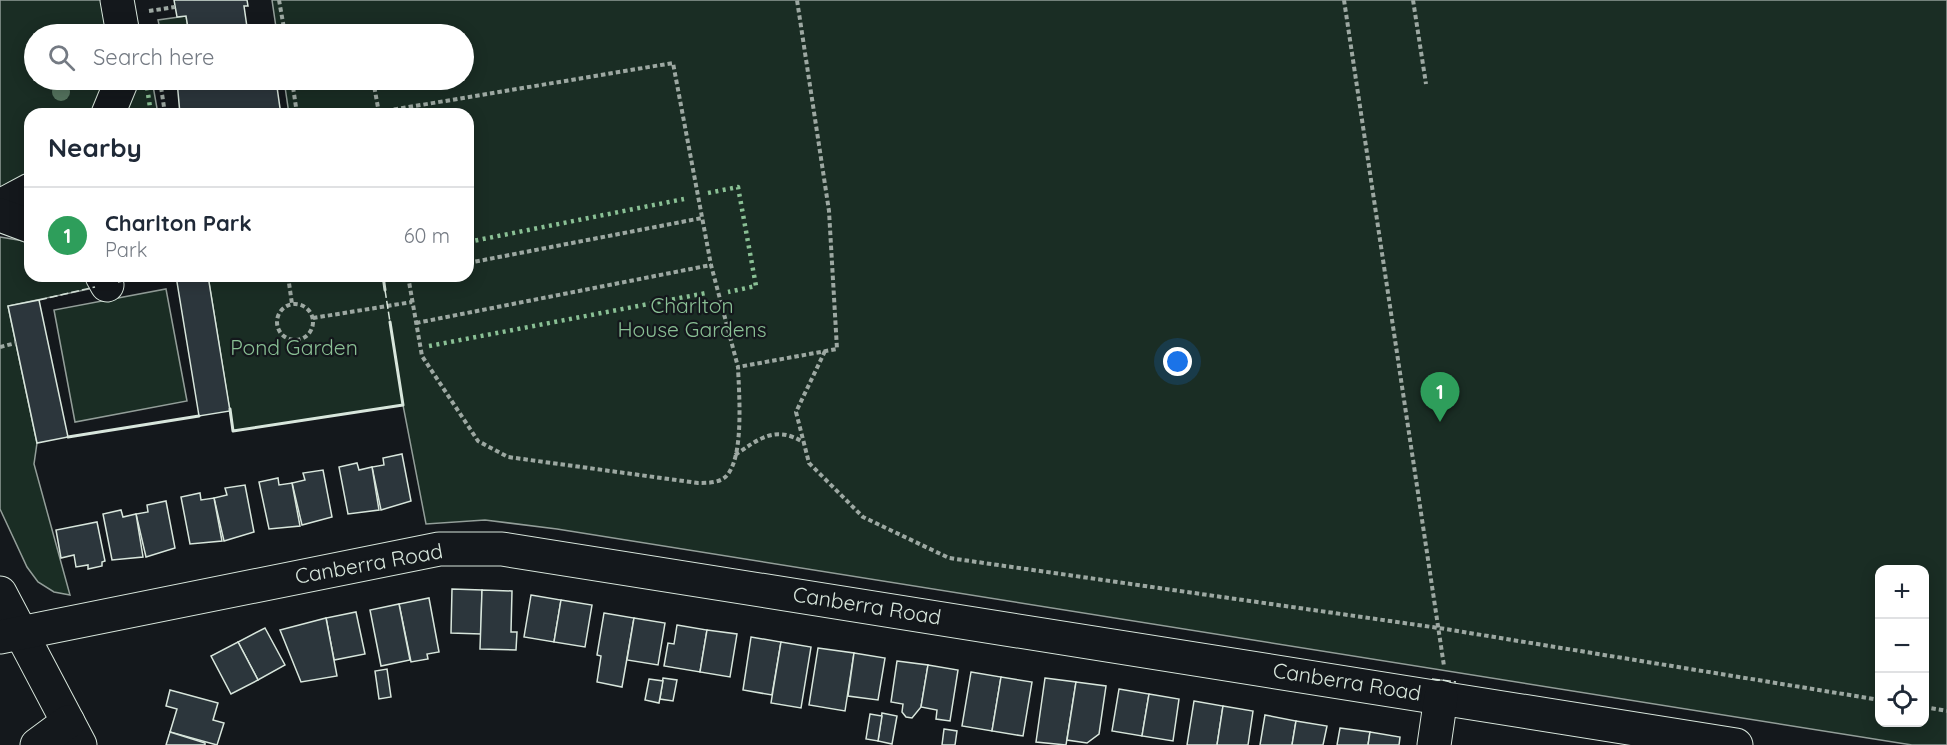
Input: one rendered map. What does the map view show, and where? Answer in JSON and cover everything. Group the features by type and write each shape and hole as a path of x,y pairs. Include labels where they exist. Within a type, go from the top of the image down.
{"street":[{"path":"110,108 118,90"},
{"path":"0,206 24,193"},
{"path":"0,215 24,224"},
{"name":"Canberra Road","path":"10,634 439,549 502,549 1443,686 1736,745"},
{"path":"0,593 10,634 74,733 37,745"},
{"path":"1434,745 1443,686"}],"path":[{"path":"279,0 283,24"},
{"path":"738,367 837,349 829,211 797,0"},
{"path":"1344,0 1439,628 1443,686"},
{"path":"1413,0 1426,84"},
{"path":"127,16 175,7"},
{"path":"408,108 673,63 711,265 738,367 739,399 735,455 727,476 714,483 698,483 508,457 478,441 422,356 409,282"},
{"path":"161,90 164,108"},
{"path":"293,90 296,108"},
{"path":"375,90 378,108"},
{"path":"474,262 702,218"},
{"path":"416,323 711,265"},
{"path":"289,282 292,304"},
{"path":"313,318 412,302"},
{"path":"292,304 303,305 313,318 312,330 303,338 285,337 278,327 278,315 292,304"},
{"path":"0,347 16,343"},
{"path":"825,351 796,412 808,463 863,517 949,558 1439,628 1875,699"},
{"path":"735,455 765,436 789,434 803,442"},
{"path":"1929,708 1947,711"}],"green space":[{"path":"0,0 105,0 109,24 24,24 24,90 106,90 96,108 24,108 24,180 0,195"},
{"path":"272,0 1947,0 1947,745 1912,745 557,529 485,520 426,524 403,405 233,431 209,282 474,282 474,108 288,108 285,90 474,90 474,24 276,24"},
{"path":"186,16 187,24 159,24 158,20"},
{"path":"130,90 154,90 157,108 123,108"},
{"path":"0,237 24,241 24,282 92,282 94,288 8,306 37,443 34,464 70,595 54,592 38,582 27,567 0,509"},
{"path":"166,289 187,401 75,422 54,310"}],"building":[{"path":"174,0 247,0 248,6 244,6 247,24 187,24 186,16 177,17"},
{"path":"178,90 277,90 280,108 179,108"},
{"path":"177,282 209,282 230,411 199,416"},
{"path":"39,300 68,437 37,443 8,306"},
{"path":"402,454 411,501 381,510 372,467 384,465 383,458"},
{"path":"357,463 359,470 372,467 379,510 348,514 339,467"},
{"path":"323,470 332,517 302,525 292,483 305,480 303,473"},
{"path":"278,478 279,485 292,483 300,526 269,529 259,482"},
{"path":"245,485 254,532 224,541 214,498 227,495 225,488"},
{"path":"200,493 201,500 214,498 222,541 190,544 181,497"},
{"path":"166,501 175,548 146,557 136,514 148,512 147,505"},
{"path":"121,510 123,517 136,514 143,557 112,560 103,514"},
{"path":"97,522 105,561 102,562 102,566 88,569 88,565 76,567 74,555 61,558 56,530"},
{"path":"452,589 482,590 481,634 451,633"},
{"path":"482,590 512,591 511,632 517,632 516,650 480,649"},
{"path":"531,595 561,600 554,642 524,637"},
{"path":"429,598 439,652 427,654 428,659 411,662 399,604"},
{"path":"561,600 592,605 585,647 554,642"},
{"path":"399,604 410,660 381,666 370,610"},
{"path":"356,612 365,654 334,660 326,618"},
{"path":"604,613 634,618 622,687 597,682 601,656 597,655"},
{"path":"326,618 337,676 301,682 280,630"},
{"path":"634,618 665,623 658,665 627,660"},
{"path":"677,625 707,630 700,672 664,666 668,643 674,644"},
{"path":"265,628 285,665 258,680 238,642"},
{"path":"707,630 737,634 730,677 700,672"},
{"path":"751,637 781,642 772,695 743,690"},
{"path":"238,642 258,680 231,694 211,656"},
{"path":"781,642 811,647 801,708 771,703"},
{"path":"818,648 854,653 845,711 809,705"},
{"path":"854,653 885,658 878,700 848,696"},
{"path":"897,661 928,665 921,707 912,718 906,717 902,712 903,704 891,702"},
{"path":"928,665 958,670 950,721 936,719 937,710 921,707"},
{"path":"387,669 391,697 379,699 375,671"},
{"path":"971,672 1001,677 992,731 962,726"},
{"path":"1001,677 1032,682 1023,736 992,731"},
{"path":"663,678 677,680 673,701 660,699"},
{"path":"1045,678 1076,682 1066,745 1036,742"},
{"path":"649,679 663,681 659,703 645,700"},
{"path":"1076,682 1106,686 1099,734 1087,743 1067,740"},
{"path":"1119,689 1149,694 1142,736 1112,731"},
{"path":"170,690 218,703 213,720 224,723 217,745 170,732 177,709 166,706"},
{"path":"1149,694 1179,699 1173,741 1142,736"},
{"path":"1194,701 1223,706 1217,745 1187,745"},
{"path":"1223,706 1253,711 1248,745 1217,745"},
{"path":"882,713 897,716 892,744 878,741"},
{"path":"870,714 882,716 878,741 866,739"},
{"path":"1265,715 1296,721 1292,745 1260,745"},
{"path":"1296,721 1327,726 1323,745 1292,745"},
{"path":"1340,728 1370,732 1368,745 1337,745"},
{"path":"944,729 957,731 955,745 942,745"},
{"path":"170,732 205,743 205,745 166,745"},
{"path":"1370,732 1400,737 1399,745 1368,745"}],"hedge":[{"path":"147,90 150,108"},
{"path":"708,193 738,187 756,286 728,292"},
{"path":"474,241 684,199"},
{"path":"429,346 706,293"}],"fence":[{"path":"39,300 95,287"},
{"path":"385,290 390,322"},
{"path":"1432,679 1456,682"}],"wall":[{"path":"384,282 385,290"},
{"path":"230,409 233,431 403,405 390,322"},
{"path":"68,437 199,416"}],"place":[{"name":"Charlton Park","path":"1440,422"}],"park label":[{"name":"Charlton House Gardens","path":"692,318"},
{"name":"Pond Garden","path":"294,348"}]}
